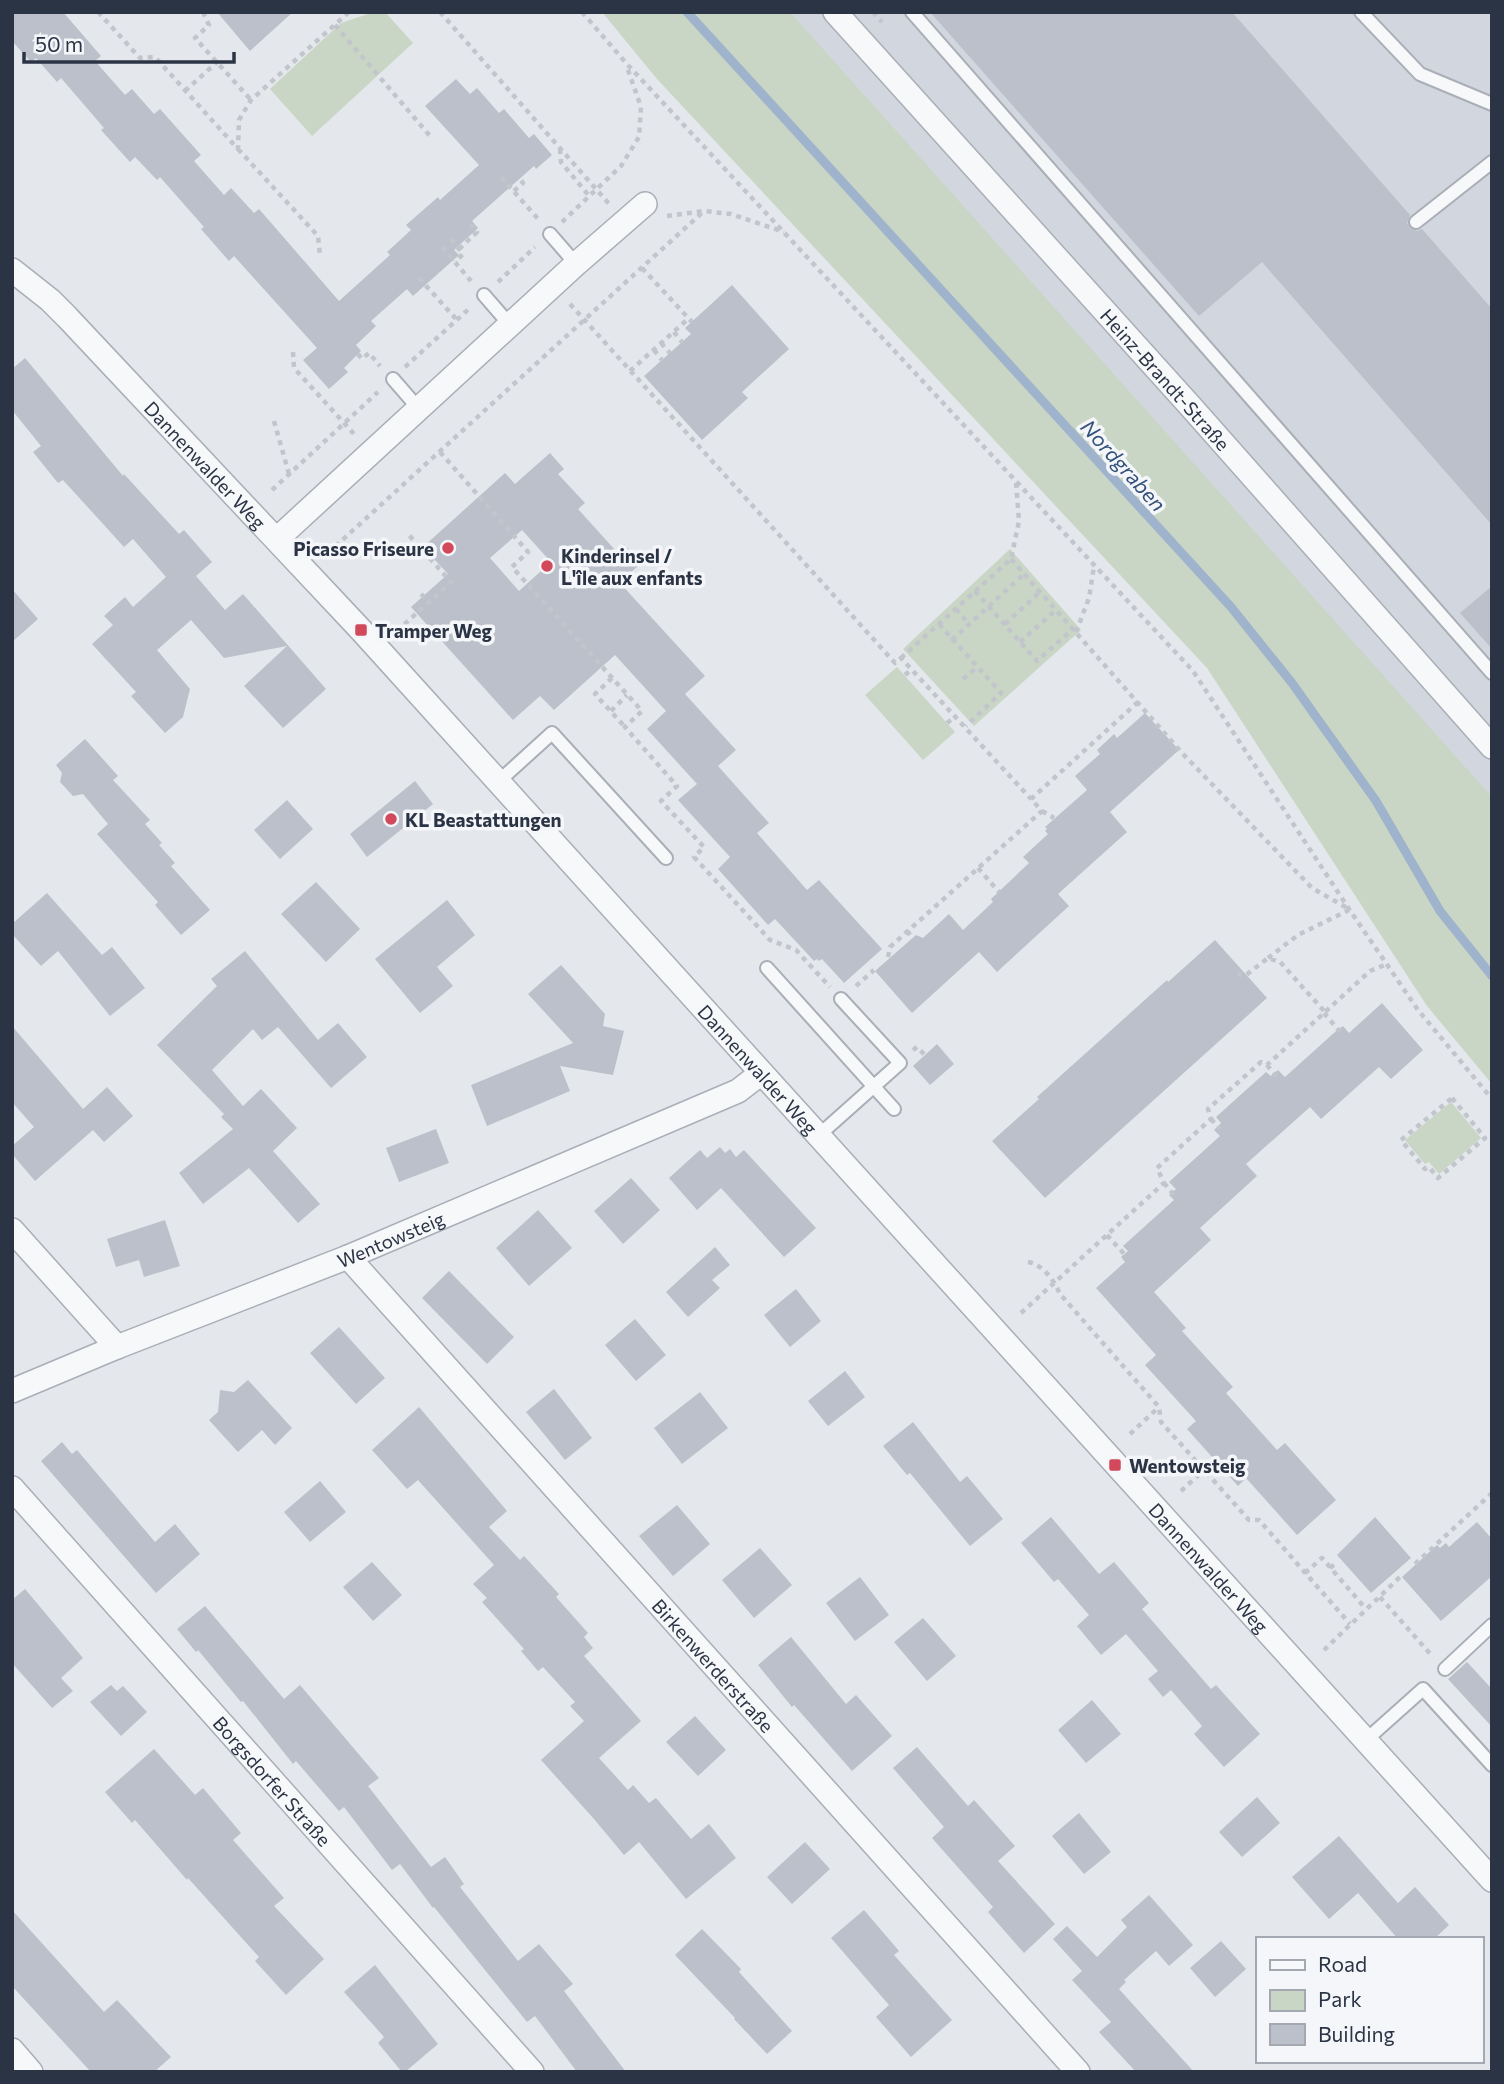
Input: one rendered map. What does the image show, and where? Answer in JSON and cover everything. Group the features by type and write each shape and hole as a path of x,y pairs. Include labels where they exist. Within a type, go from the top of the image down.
{"street":[{"name":"Heinz-Brandt-Straße","path":"835,12 1192,408 1492,747"},
{"path":"277,539 624,221 654,210"},
{"name":"Dannenwalder Weg","path":"12,270 67,317 277,539 1492,1880"},
{"name":"Wentowsteig","path":"12,1391 348,1257 738,1091 760,1074"},
{"path":"12,1230 117,1347"},
{"name":"Birkenwerderstraße","path":"348,1257 1078,2072"},
{"name":"Borgsdorfer Straße","path":"12,1488 532,2072"},
{"path":"12,2050 32,2072"}],"lane":[{"path":"912,12 1492,673"},
{"path":"1360,12 1420,74 1492,104"},
{"path":"1416,222 1492,162"},
{"path":"548,231 576,264"},
{"path":"481,292 510,325"},
{"path":"389,376 419,409"},
{"path":"498,782 552,733 666,858"},
{"path":"767,968 894,1109"},
{"path":"817,1136 900,1063 841,999"},
{"path":"1445,1670 1492,1625"},
{"path":"1366,1740 1423,1689 1492,1765"}],"path":[{"path":"98,12 140,58 155,57 318,236 320,255"},
{"path":"203,12 209,25 195,38 251,100"},
{"path":"238,149 239,120 251,100 349,12"},
{"path":"440,12 624,221"},
{"path":"582,12 626,63 1192,671 1418,1010 1492,1099"},
{"path":"335,25 430,136"},
{"path":"185,91 217,62"},
{"path":"272,490 344,424 389,376 457,320 481,292 590,197 621,166 639,137 641,107 626,63"},
{"path":"559,148 561,162 590,197"},
{"path":"501,177 548,231"},
{"path":"514,191 523,183 519,178"},
{"path":"654,210 731,214 785,232"},
{"path":"386,555 328,553 704,211"},
{"path":"459,249 477,232 469,223"},
{"path":"450,239 463,254 455,262"},
{"path":"442,247 481,292"},
{"path":"630,371 690,320 642,268"},
{"path":"419,278 457,320"},
{"path":"552,286 895,663 1011,559 1019,521 1016,482"},
{"path":"674,332 682,342"},
{"path":"661,343 670,353"},
{"path":"654,350 662,360"},
{"path":"293,352 294,368 371,453"},
{"path":"358,354 362,359 369,353 389,376"},
{"path":"645,388 650,383"},
{"path":"274,421 289,474"},
{"path":"440,452 528,552 512,567 642,711 625,727"},
{"path":"397,631 451,582 408,534"},
{"path":"1011,559 1182,753 1312,888 1349,909"},
{"path":"975,591 1037,661 1074,631 1089,598 1094,565"},
{"path":"952,639 1024,574"},
{"path":"1005,624 1040,592"},
{"path":"421,594 429,602"},
{"path":"956,609 969,624"},
{"path":"1020,642 1056,609"},
{"path":"939,624 1001,693 966,726"},
{"path":"901,658 1031,799 1054,818"},
{"path":"963,679 977,667"},
{"path":"905,675 912,669"},
{"path":"612,678 595,694 677,786 661,802 704,847 694,856 770,940 804,955 841,999 874,970"},
{"path":"611,711 627,695"},
{"path":"1031,799 1105,735 1138,702"},
{"path":"947,723 956,716"},
{"path":"888,957 891,947 907,931 1042,810"},
{"path":"978,868 999,892"},
{"path":"1237,974 1246,975 1298,935 1349,909"},
{"path":"907,931 913,938"},
{"path":"1268,958 1280,962 1341,1032"},
{"path":"1267,1065 1370,971 1387,964"},
{"path":"1220,1129 1211,1119 1208,1109 1261,1062 1277,1077"},
{"path":"1452,1098 1485,1138 1438,1178 1429,1167 1425,1169 1401,1140 1452,1098"},
{"path":"1174,1195 1157,1168 1211,1119"},
{"path":"1021,1313 1164,1183"},
{"path":"1107,1235 1126,1256"},
{"path":"1028,1262 1037,1263 1054,1282 1060,1294 1160,1407 1161,1422 1249,1520 1259,1520 1350,1624"},
{"path":"1130,1434 1160,1407"},
{"path":"1181,1491 1204,1470"},
{"path":"1415,1564 1436,1549 1492,1493"},
{"path":"1305,1573 1322,1558 1366,1609"},
{"path":"1331,1568 1336,1563"},
{"path":"1324,1650 1401,1576"},
{"path":"1380,1597 1413,1634"}],"shaded area":[{"path":"770,12 1492,12 1492,857"}],"green space":[{"path":"374,12 385,12 413,43 312,136 270,89 341,23"},
{"path":"602,12 790,12 1492,797 1492,1084 1427,1006 1207,668 657,79"},
{"path":"1010,549 1081,630 974,726 903,649"},
{"path":"897,667 955,732 923,760 865,695"},
{"path":"1451,1102 1481,1138 1439,1174 1429,1162 1425,1164 1405,1140"}],"building":[{"path":"12,12 63,12 101,56 95,61 125,95 132,89 154,114 160,109 201,155 194,161 224,195 231,188 254,213 259,209 339,301 390,255 387,252 411,230 406,225 438,197 440,200 479,165 425,106 456,79 470,94 477,88 499,113 504,109 529,138 534,134 552,155 536,169 534,166 472,221 478,228 454,250 459,255 413,296 407,289 371,321 376,326 356,345 361,351 344,368 348,372 329,389 303,360 317,348 234,256 229,261 201,229 204,227 160,177 157,180 135,157 130,162 61,78 57,82 36,58 31,62 12,41"},
{"path":"217,12 293,12 250,51"},
{"path":"930,12 1232,12 1410,215 1407,223 1410,228 1417,231 1422,229 1492,309 1492,525 1262,262 1199,316"},
{"path":"732,285 789,349 742,392 748,398 702,440 644,376 691,334 685,328"},
{"path":"25,358 123,476 124,474 179,534 184,530 212,562 196,576 225,610 243,594 326,689 283,728 244,686 287,646 224,658 191,620 157,650 190,689 183,717 165,733 131,696 136,692 92,644 113,625 104,616 125,597 133,607 166,577 133,539 124,547 63,480 58,483 33,452 41,446 12,410 12,369"},
{"path":"550,453 564,469 558,474 585,503 578,509 616,551 624,544 641,563 620,583 705,676 685,694 736,750 718,766 769,823 757,833 807,890 819,880 882,949 844,983 822,959 814,961 775,919 768,925 718,869 730,857 678,800 697,784 647,729 666,711 615,655 554,710 540,696 513,720 411,607 448,574 423,547 505,473 515,484","holes":["522,530 551,562 519,591 490,558"]},
{"path":"1492,586 1492,649 1460,613"},
{"path":"12,589 38,619 12,642"},
{"path":"1145,713 1179,750 1110,812 1127,832 1058,894 1069,906 997,972 979,952 912,1013 875,971 916,935 923,938 949,914 963,930 993,902 991,899 1029,863 1023,857 1048,834 1045,827 1087,790 1075,776 1100,754 1097,750 1114,734 1117,738"},
{"path":"85,739 118,776 113,780 150,820 145,824 175,863 171,866 210,910 181,935 155,905 158,902 97,834 108,824 83,794 73,796 60,782 62,773 56,765"},
{"name":"KL Beastattungen","path":"415,781 433,804 367,857 350,834"},
{"path":"287,800 313,829 280,859 254,830"},
{"path":"316,882 360,929 326,962 281,914"},
{"path":"47,893 102,955 112,947 145,988 110,1016 58,951 41,966 12,934 12,924"},
{"path":"447,900 475,935 437,967 453,986 420,1013 375,959"},
{"path":"1215,940 1267,998 1045,1198 992,1141 1039,1099 1037,1097"},
{"path":"245,951 318,1040 338,1023 367,1057 331,1088 278,1027 262,1040 253,1029 212,1070 243,1106 261,1089 297,1128 273,1151 320,1204 298,1223 249,1168 203,1204 179,1173 233,1129 221,1117 224,1114 157,1045 217,986 211,979"},
{"path":"561,965 605,1014 603,1026 624,1031 613,1075 560,1066 570,1091 487,1126 471,1085 573,1043 528,994"},
{"path":"1382,1003 1423,1050 1391,1079 1379,1067 1321,1119 1310,1107 1246,1164 1257,1176 1200,1228 1211,1240 1154,1292 1186,1328 1182,1331 1233,1387 1226,1393 1277,1450 1285,1443 1336,1500 1297,1535 1246,1478 1238,1486 1187,1429 1196,1421 1145,1365 1156,1355 1096,1288 1125,1262 1121,1257 1128,1251 1123,1246 1174,1200 1169,1195 1176,1189 1169,1182 1220,1136 1214,1130 1221,1123 1216,1117 1266,1072 1271,1076 1278,1070 1285,1077 1335,1032 1343,1026 1349,1033"},
{"path":"12,1026 83,1109 107,1087 133,1116 104,1142 93,1130 35,1181 12,1154 12,1146 34,1127 12,1102"},
{"path":"937,1044 954,1064 930,1085 913,1066"},
{"path":"436,1129 449,1163 399,1182 386,1148"},
{"path":"720,1147 725,1153 730,1149 736,1157 744,1150 816,1228 784,1257 721,1188 697,1210 669,1178 700,1150 707,1158"},
{"path":"631,1178 660,1210 623,1244 594,1211"},
{"path":"538,1210 572,1248 529,1286 496,1248"},
{"path":"165,1220 180,1266 144,1277 139,1260 116,1267 107,1239"},
{"path":"715,1247 730,1265 712,1280 720,1288 688,1317 666,1292"},
{"path":"449,1271 514,1337 487,1364 422,1298"},
{"path":"796,1289 821,1321 790,1347 764,1315"},
{"path":"635,1319 666,1355 636,1381 605,1345"},
{"path":"339,1327 385,1378 356,1404 310,1353"},
{"path":"845,1371 865,1397 828,1426 808,1401"},
{"path":"248,1380 292,1428 275,1445 262,1430 238,1452 209,1420 218,1412 220,1390 234,1392"},
{"path":"554,1389 592,1438 565,1460 526,1412"},
{"path":"700,1392 728,1428 682,1464 654,1428"},
{"path":"419,1407 507,1511 489,1527 520,1560 524,1556 559,1594 556,1597 588,1633 584,1637 593,1648 584,1656 641,1721 599,1758 628,1790 633,1785 649,1803 656,1798 691,1839 709,1824 736,1858 686,1899 639,1842 624,1855 541,1760 584,1721 570,1706 575,1702 543,1667 538,1671 521,1651 524,1649 482,1602 487,1598 473,1584 494,1565 418,1480 407,1489 372,1450"},
{"path":"913,1422 960,1482 967,1476 1003,1519 970,1546 910,1473 907,1475 883,1446"},
{"path":"62,1442 72,1454 77,1450 155,1542 175,1524 200,1554 156,1593 41,1461"},
{"path":"320,1481 346,1512 310,1542 284,1512"},
{"path":"677,1505 710,1544 673,1576 639,1536"},
{"path":"1051,1517 1099,1574 1114,1562 1149,1603 1142,1609 1211,1689 1216,1685 1260,1734 1224,1767 1194,1734 1202,1726 1171,1690 1163,1697 1148,1679 1158,1671 1126,1634 1101,1655 1077,1626 1089,1615 1058,1579 1054,1582 1021,1543"},
{"path":"1375,1517 1411,1558 1371,1593 1337,1555"},
{"path":"1477,1522 1492,1539 1492,1576 1441,1621 1402,1577 1437,1545 1440,1548 1446,1543 1449,1547"},
{"path":"760,1548 792,1585 754,1618 722,1580"},
{"path":"372,1562 402,1595 373,1621 343,1587"},
{"path":"860,1577 889,1615 855,1641 826,1603"},
{"path":"25,1589 83,1658 61,1678 73,1691 52,1708 12,1663 12,1600"},
{"path":"205,1606 284,1699 300,1685 379,1778 368,1786 431,1867 445,1857 464,1884 460,1887 518,1961 539,1944 573,1984 564,1991 626,2072 577,2072 535,2016 527,2022 400,1864 392,1870 344,1807 339,1811 296,1761 293,1764 243,1701 241,1702 177,1629"},
{"path":"923,1618 956,1656 927,1681 894,1642"},
{"path":"791,1637 846,1704 856,1695 892,1736 852,1771 794,1705 792,1707 758,1665"},
{"path":"1467,1662 1492,1689 1492,1727 1448,1679"},
{"path":"111,1685 117,1691 123,1686 147,1712 121,1736 90,1702"},
{"path":"1092,1700 1121,1734 1086,1763 1058,1730"},
{"path":"695,1716 726,1750 698,1776 666,1742"},
{"path":"917,1747 968,1806 974,1800 1015,1846 998,1861 1055,1924 1024,1953 988,1912 993,1907 932,1838 944,1827 893,1768"},
{"path":"154,1749 195,1795 203,1788 241,1833 233,1840 284,1898 274,1906 324,1959 286,1995 255,1961 259,1957 135,1820 132,1823 105,1792"},
{"path":"1257,1797 1280,1823 1242,1857 1219,1832"},
{"path":"1079,1813 1111,1852 1084,1874 1052,1836"},
{"path":"1339,1836 1398,1903 1415,1887 1449,1925 1436,1937 1396,1937 1358,1893 1329,1919 1292,1877"},
{"path":"805,1842 830,1869 792,1904 767,1877"},
{"path":"1149,1895 1193,1945 1169,1966 1156,1951 1124,1980 1126,1982 1119,1989 1194,2072 1136,2072 1099,2032 1111,2022 1072,1980 1082,1971 1053,1939 1067,1926 1097,1957 1127,1927 1121,1920"},
{"path":"12,1910 104,2012 117,2000 171,2057 154,2072 91,2072 12,1986"},
{"path":"864,1910 899,1951 894,1955 952,2020 911,2057 876,2017 889,2005 831,1938"},
{"path":"702,1929 741,1969 739,1972 792,2031 767,2054 675,1955"},
{"path":"1221,1941 1246,1969 1215,1997 1190,1968"},
{"path":"375,1965 438,2044 405,2072 402,2072 378,2043 384,2037 344,1992"}],"waterway":[{"name":"Nordgraben","path":"687,12 1231,607 1292,683 1376,801 1440,911 1492,976"}],"place":[{"name":"Picasso Friseure","path":"448,548"},
{"name":"Kinderinsel / L'île aux enfants","path":"547,566"},
{"name":"Tramper Weg","path":"361,630"},
{"name":"KL Beastattungen","path":"391,819"},
{"name":"Wentowsteig","path":"1115,1465"}]}
